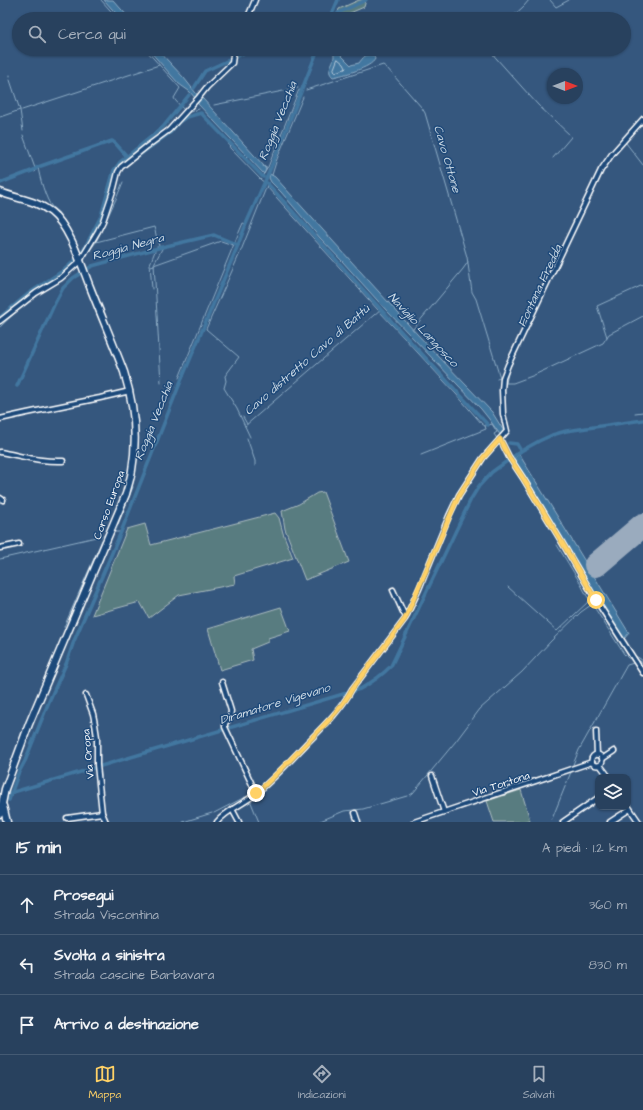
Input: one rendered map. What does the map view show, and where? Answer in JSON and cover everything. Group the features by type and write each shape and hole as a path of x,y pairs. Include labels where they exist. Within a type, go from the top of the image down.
{"main road":[{"name":"Corso Europa","path":"0,814 5,790 30,724 126,494 132,471 136,430 134,410 124,372 80,261 62,223 52,212 43,206 3,194"},
{"path":"0,820 6,822 2,802"}],"street":[{"path":"250,12 255,0"},
{"path":"0,321 36,293 61,278 80,261 103,221 118,172 121,167 169,130 198,99 207,87 232,63 233,56"},
{"path":"216,822 222,816 245,802 256,793 280,771 322,727 346,700 352,689 367,671 406,617 459,495 483,458 507,429 503,414 502,390 503,378 508,365 601,170 612,154 643,119"},
{"path":"0,419 130,391"},
{"path":"501,438 510,458 596,600 643,672"},
{"path":"0,452 49,462 62,461"},
{"path":"0,548 19,544"},
{"path":"393,590 406,617"},
{"path":"222,682 231,711 230,718 225,723 225,727 256,793"},
{"name":"Via Oropa","path":"86,695 95,724 102,813 106,822"},
{"path":"596,731 597,755"},
{"path":"600,765 602,758 614,751"},
{"path":"597,755 602,758"},
{"path":"597,755 593,757 592,762 596,765 600,765 607,774"},
{"name":"Via Tortona","path":"414,822 592,762"},
{"path":"432,776 444,812"},
{"path":"563,822 595,800"},
{"path":"232,809 239,822"},
{"path":"610,822 625,810"},
{"path":"631,810 639,822"},
{"path":"67,818 102,813"},
{"path":"355,813 358,822"}],"green space":[{"path":"359,0 366,0 364,7 352,12 338,12 339,9"},
{"path":"323,492 349,562 305,580 285,529 282,511 299,504 317,493"},
{"path":"275,513 279,518 293,558 234,576 235,584 179,595 149,618 140,602 92,615 127,529 145,524 151,545"},
{"path":"281,607 290,631 268,638 268,642 251,649 253,660 220,670 208,629"},
{"path":"521,790 530,820 522,822 494,822 487,801"}],"water":[{"path":"104,0 113,0 124,12 115,12"},
{"path":"154,56 164,56 199,97 196,99 189,91 179,84"},
{"path":"334,56 342,56 351,65 359,63 366,56 374,56 375,59 363,68 333,77 330,69"},
{"path":"200,98 203,99 264,166 266,170 264,174 198,104 197,100"},
{"path":"270,174 275,177 417,334 492,412 505,433 501,436 481,409 386,310 320,238 271,182 269,178"},
{"path":"519,454 629,633 624,639 617,630 514,458"}],"waterway":[{"name":"Cavo Ottone","path":"101,0 112,12"},
{"name":"Roggia Vecchia","path":"333,12 338,0"},
{"path":"340,12 366,0"},
{"path":"518,12 529,0"},
{"path":"550,0 556,7 569,0"},
{"name":"Cavo Ottone","path":"151,56 180,88 174,98 185,111"},
{"path":"194,88 205,71 238,56"},
{"name":"Roggia Vecchia","path":"9,800 18,774 25,761 66,664 74,641 121,532 178,388 270,170 315,56"},
{"path":"494,56 538,105 571,136 553,158"},
{"name":"Cavo distretto Cavo di Battù","path":"22,110 159,65"},
{"name":"Cavo Ottone","path":"306,90 383,65 422,108 425,113 467,257 472,292 476,299 501,381"},
{"path":"10,80 20,110 23,131"},
{"name":"Cavo Ottone","path":"214,105 298,88"},
{"name":"Roggia Vecchia","path":"262,177 268,167 298,92 299,90 302,91"},
{"path":"82,253 101,216 114,170 120,162 163,127 189,95"},
{"name":"Roggia Vecchia","path":"272,175 277,159 303,97"},
{"name":"Cavo Ottone","path":"187,113 199,109"},
{"name":"Cavo distretto Cavo di Battù","path":"0,117 20,110"},
{"name":"Cavo distretto Cavo di Battù","path":"0,183 34,170 38,167 112,141 131,161 171,132 179,122 187,117 201,113 263,177"},
{"name":"Fontana Fredda","path":"610,160 643,123"},
{"path":"23,135 36,171 35,172"},
{"name":"Cavo distretto Cavo di Battù","path":"227,139 230,148 264,182"},
{"path":"626,143 643,165"},
{"name":"Roggia Vecchia","path":"263,166 270,170"},
{"path":"38,167 47,199 52,207 59,213"},
{"name":"Fontana Fredda","path":"582,205 600,168"},
{"name":"Fontana Fredda","path":"592,193 598,180"},
{"path":"83,260 96,242 123,182"},
{"name":"Cavo distretto Cavo di Battù","path":"267,183 393,323 488,425"},
{"name":"Cavo distretto Cavo di Battù","path":"250,437 237,409 224,388 226,381 225,376 239,357 206,329 240,253 268,183"},
{"name":"Cavo distretto Cavo di Battù","path":"267,187 378,310"},
{"name":"Fontana Fredda","path":"506,383 509,369 591,196"},
{"name":"Roggia Vecchia","path":"179,378 243,223 246,224"},
{"path":"96,242 154,227 159,246 155,248 150,264 152,289"},
{"name":"Roggia Negra","path":"17,386 54,305 63,288 73,278 92,266 214,235 238,245"},
{"path":"151,266 221,241 233,245"},
{"path":"161,383 154,264 163,247"},
{"path":"0,317 28,294 64,270 75,260"},
{"name":"Cavo Ottone","path":"413,329 468,262"},
{"path":"607,337 597,306 643,285"},
{"path":"30,300 46,289"},
{"path":"0,327 23,305"},
{"name":"Cavo distretto Cavo di Battù","path":"245,426 381,309"},
{"name":"Cavo distretto Cavo di Battù","path":"380,312 485,426"},
{"path":"505,383 513,383 532,376 603,343 609,334 643,316"},
{"name":"Fontana Fredda","path":"497,379 501,377"},
{"path":"635,413 643,412"},
{"name":"Cavo distretto Cavo di Battù","path":"243,417 247,424"},
{"name":"Diramatore Vigevano","path":"0,796 360,689 377,679 391,666 471,499 479,486 492,472 521,451 552,435 566,431 643,420"},
{"name":"Cavo distretto Cavo di Battù","path":"421,455 486,429 485,426 492,424 497,432"},
{"path":"497,432 494,434 498,440"},
{"name":"Cavo distretto Cavo di Battù","path":"247,438 255,461 255,466"},
{"path":"500,443 506,457"},
{"path":"509,443 517,444 521,451"},
{"path":"511,464 576,570"},
{"path":"121,532 115,532 133,487"},
{"path":"0,559 105,535"},
{"path":"64,627 102,540"},
{"name":"Cavo distretto Cavo di Battù","path":"557,545 624,654 628,658 631,658"},
{"name":"Cavo distretto Cavo di Battù","path":"583,581 592,598"},
{"name":"Cavo distretto Cavo di Battù","path":"508,587 557,631 589,601"},
{"name":"Cavo distretto Cavo di Battù","path":"591,599 592,598 628,655 630,655"},
{"name":"Cavo distretto Cavo di Battù","path":"410,795 456,741 480,709 522,672 581,612 591,605"},
{"name":"Cavo distretto Cavo di Battù","path":"635,656 643,661"},
{"name":"Cavo distretto Cavo di Battù","path":"636,659 643,663"},
{"name":"Cavo distretto Cavo di Battù","path":"639,662 643,665"},
{"name":"Cavo distretto Cavo di Battù","path":"572,767 579,750 627,665 634,663"},
{"name":"Cavo distretto Cavo di Battù","path":"552,819 571,772"},
{"name":"Cavo distretto Cavo di Battù","path":"318,822 344,811 363,809 407,796"},
{"name":"Cavo distretto Cavo di Battù","path":"214,813 245,797 248,798"},
{"name":"Cavo distretto Cavo di Battù","path":"250,800 259,822"},
{"name":"Cavo distretto Cavo di Battù","path":"183,822 212,813"}],"runway":[{"path":"596,565 643,525"}],"route":[{"path":"256,793 328,722 346,700 352,689 405,619 419,590 459,495 483,458 500,439 509,457 550,521 596,600"}],"water label":[{"name":"Naviglio Langosco","path":"423,330"}]}
